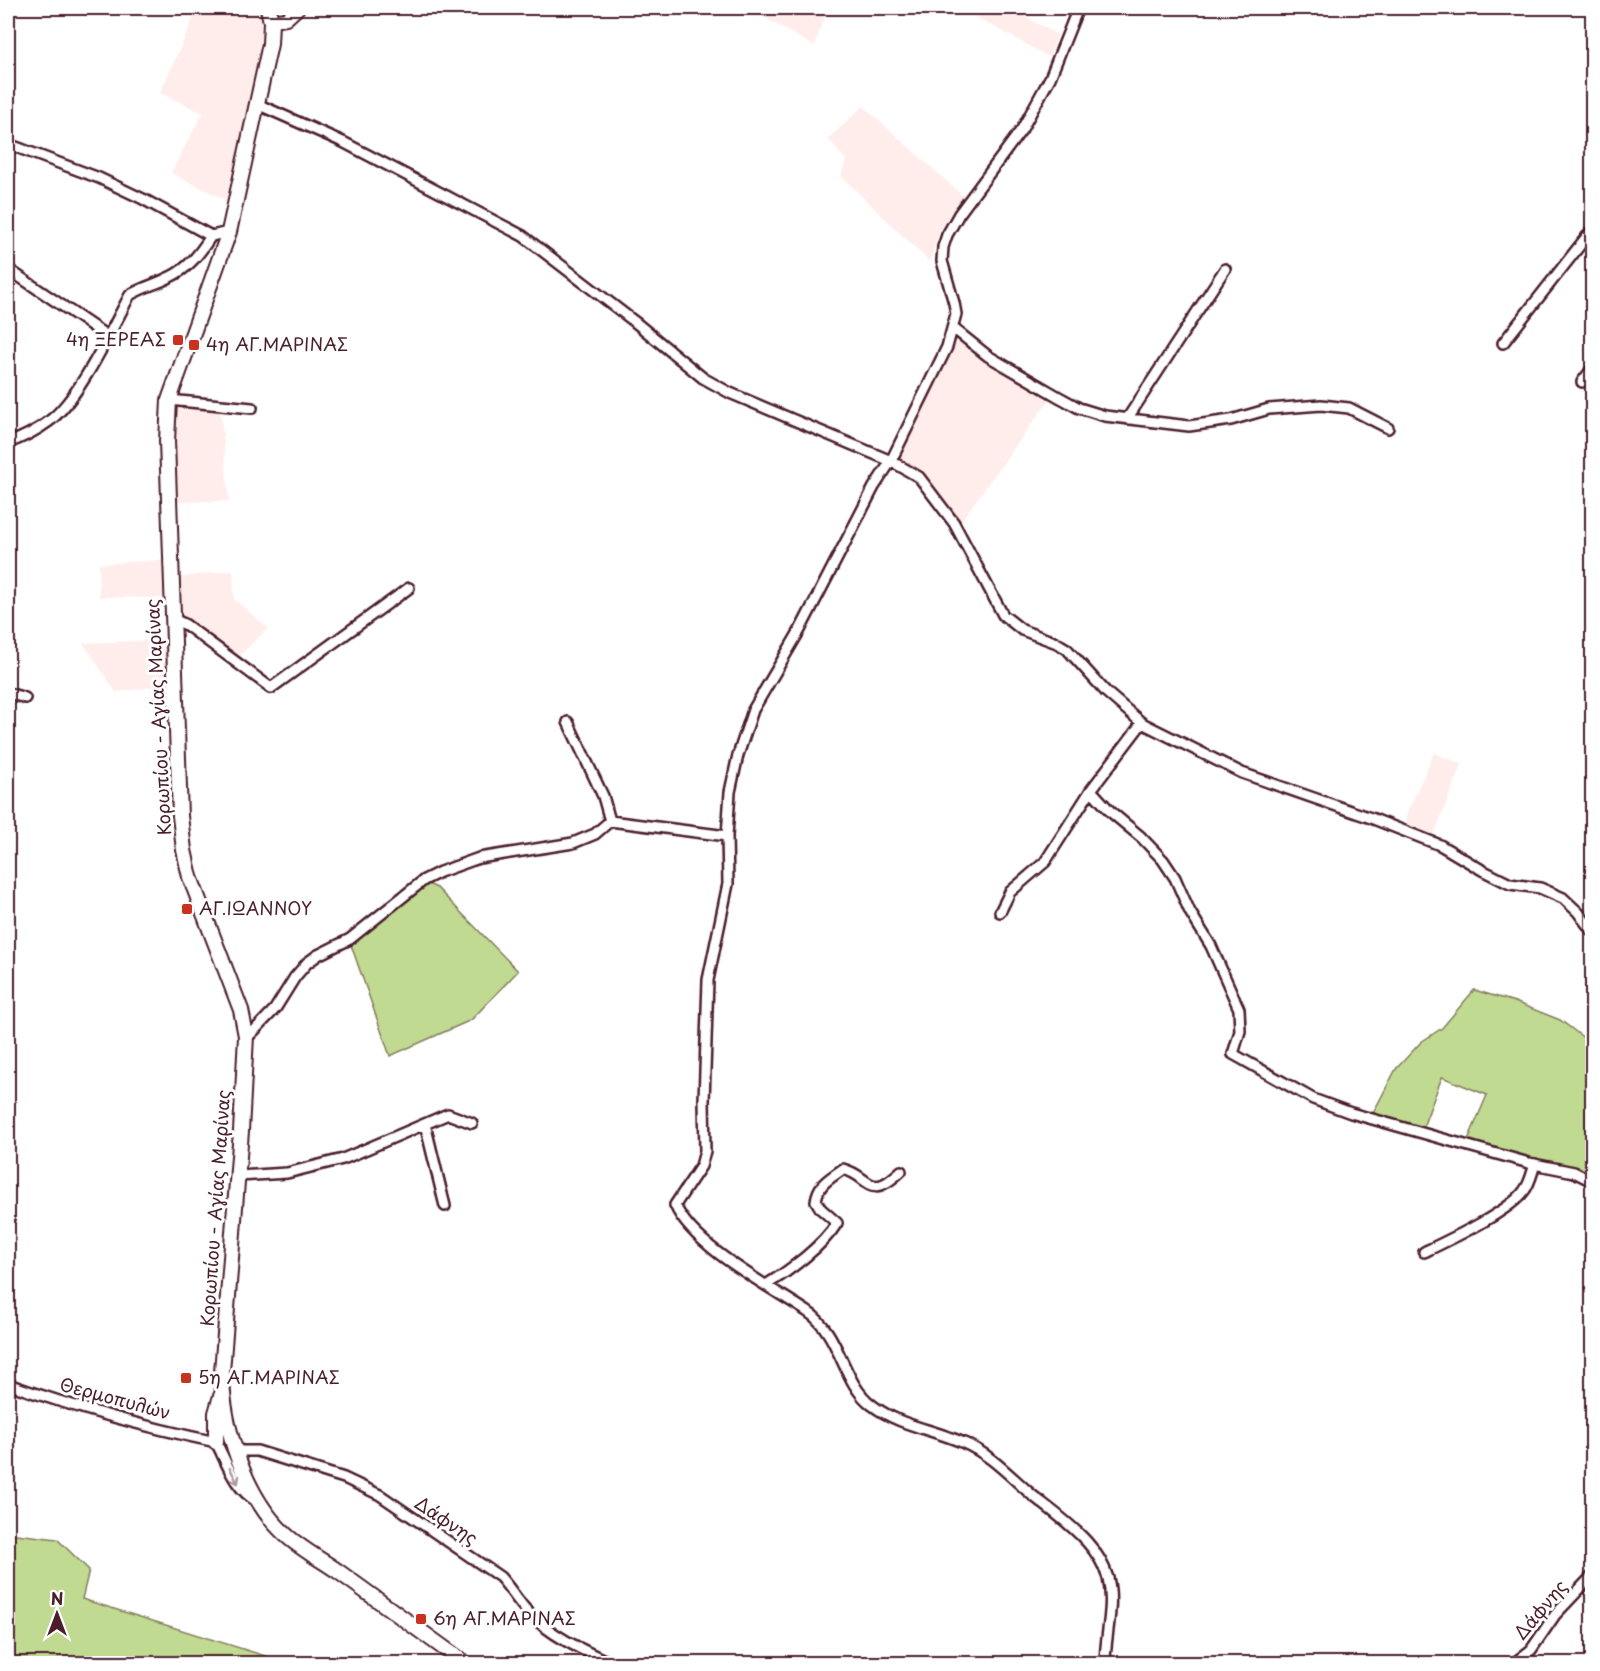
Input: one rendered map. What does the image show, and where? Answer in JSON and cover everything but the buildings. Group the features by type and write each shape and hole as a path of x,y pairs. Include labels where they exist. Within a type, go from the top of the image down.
{"main road":[{"name":"Κορωπίου - Αγίας Μαρίνας","path":"269,14 270,44 229,232 169,400 167,441 180,816 184,850 190,877 241,1010 246,1036 222,1394 236,1451 259,1503 286,1535 466,1664"},
{"path":"216,1442 216,1413 222,1394"}],"street":[{"path":"269,14 286,19 298,8"},
{"path":"1078,8 1050,78 1022,129 947,235 942,261 956,314 947,347 891,461 874,487 800,630 753,710 738,755 730,792 727,836 728,884 708,980 704,1101 705,1151 701,1166 675,1205 689,1228 742,1270 810,1313 823,1325 860,1394 870,1404 909,1425 939,1432 967,1444 999,1466 1087,1542 1103,1565 1110,1592 1105,1664"},
{"path":"256,104 343,142 523,236 635,322 703,378 730,393 891,461 920,477 954,523 1003,615 1022,630 1067,649 1106,692 1142,723 1242,773 1440,845 1510,884 1540,888 1563,898 1593,931"},
{"path":"8,144 99,178 144,199 211,236 229,232"},
{"path":"1503,343 1593,230"},
{"path":"8,444 23,438 50,421 89,370 130,295 183,270 197,257 211,236"},
{"path":"8,269 107,336"},
{"path":"1127,419 1225,269"},
{"path":"953,328 988,356 1079,408 1105,416 1189,426 1231,420 1269,409 1321,405 1349,408 1388,428"},
{"path":"1582,382 1593,369"},
{"path":"169,400 252,408"},
{"path":"172,618 271,688 409,588"},
{"path":"8,693 25,698"},
{"path":"568,722 603,796 610,821"},
{"path":"1000,912 1010,892 1045,862 1091,790 1142,723"},
{"path":"1091,790 1111,812 1164,860 1175,879 1190,912 1211,946 1239,1009 1240,1031 1233,1054 1313,1099 1351,1113 1535,1164 1574,1172 1593,1182"},
{"path":"246,1036 251,1034 275,1009 295,976 307,963 350,939 424,880 440,872 479,858 573,843 595,834 610,821 727,836"},
{"path":"237,1176 287,1173 343,1159 448,1114 472,1123"},
{"path":"425,1124 445,1206"},
{"path":"1424,1252 1458,1236 1513,1203 1526,1190 1535,1164"},
{"path":"766,1285 809,1252 833,1230 837,1223 821,1209 816,1201 817,1192 825,1181 843,1169 853,1172 860,1180 871,1185 881,1186 901,1172"},
{"name":"Θερμοπυλών","path":"8,1384 59,1402 216,1442"},
{"path":"216,1442 239,1486 259,1503"},
{"name":"Δάφνης","path":"236,1451 257,1450 299,1462 340,1476 380,1495 500,1577 544,1627 581,1649 613,1664"},
{"name":"Δάφνης","path":"1513,1664 1531,1650 1555,1615 1593,1576"}],"shaded area":[{"path":"198,8 260,8 262,42 228,201 171,173 203,113 160,93"},
{"path":"747,8 828,8 814,46"},
{"path":"960,8 1009,8 1058,35 1049,57"},
{"path":"863,106 963,196 939,231 930,262 841,176 846,160 828,139"},
{"path":"953,334 1052,396 958,525 920,472 897,460"},
{"path":"176,403 220,404 229,501 175,502 173,445"},
{"path":"163,560 164,598 99,597 99,564"},
{"path":"233,570 234,599 268,628 238,657 178,616 177,578"},
{"path":"166,640 167,685 116,692 83,643"},
{"path":"1434,753 1462,764 1434,835 1407,824 1406,815"}],"green space":[{"path":"428,884 437,888 518,971 471,1020 390,1056 350,942 365,934"},
{"path":"1474,990 1515,1002 1560,1020 1592,1044 1592,1121 1590,1128 1592,1174 1468,1140 1487,1095 1442,1077 1423,1127 1372,1115 1396,1069 1421,1042 1442,1028"},
{"path":"8,1533 57,1539 89,1570 82,1599 288,1663 8,1663"}],"place":[{"name":"4η ΞΕΡΕΑΣ","path":"178,340"},
{"name":"4η ΑΓ.ΜΑΡΙΝΑΣ","path":"194,345"},
{"name":"ΑΓ.ΙΩΑΝΝΟΥ","path":"187,909"},
{"name":"5η ΑΓ.ΜΑΡΙΝΑΣ","path":"186,1378"},
{"name":"6η ΑΓ.ΜΑΡΙΝΑΣ","path":"421,1619"}]}
